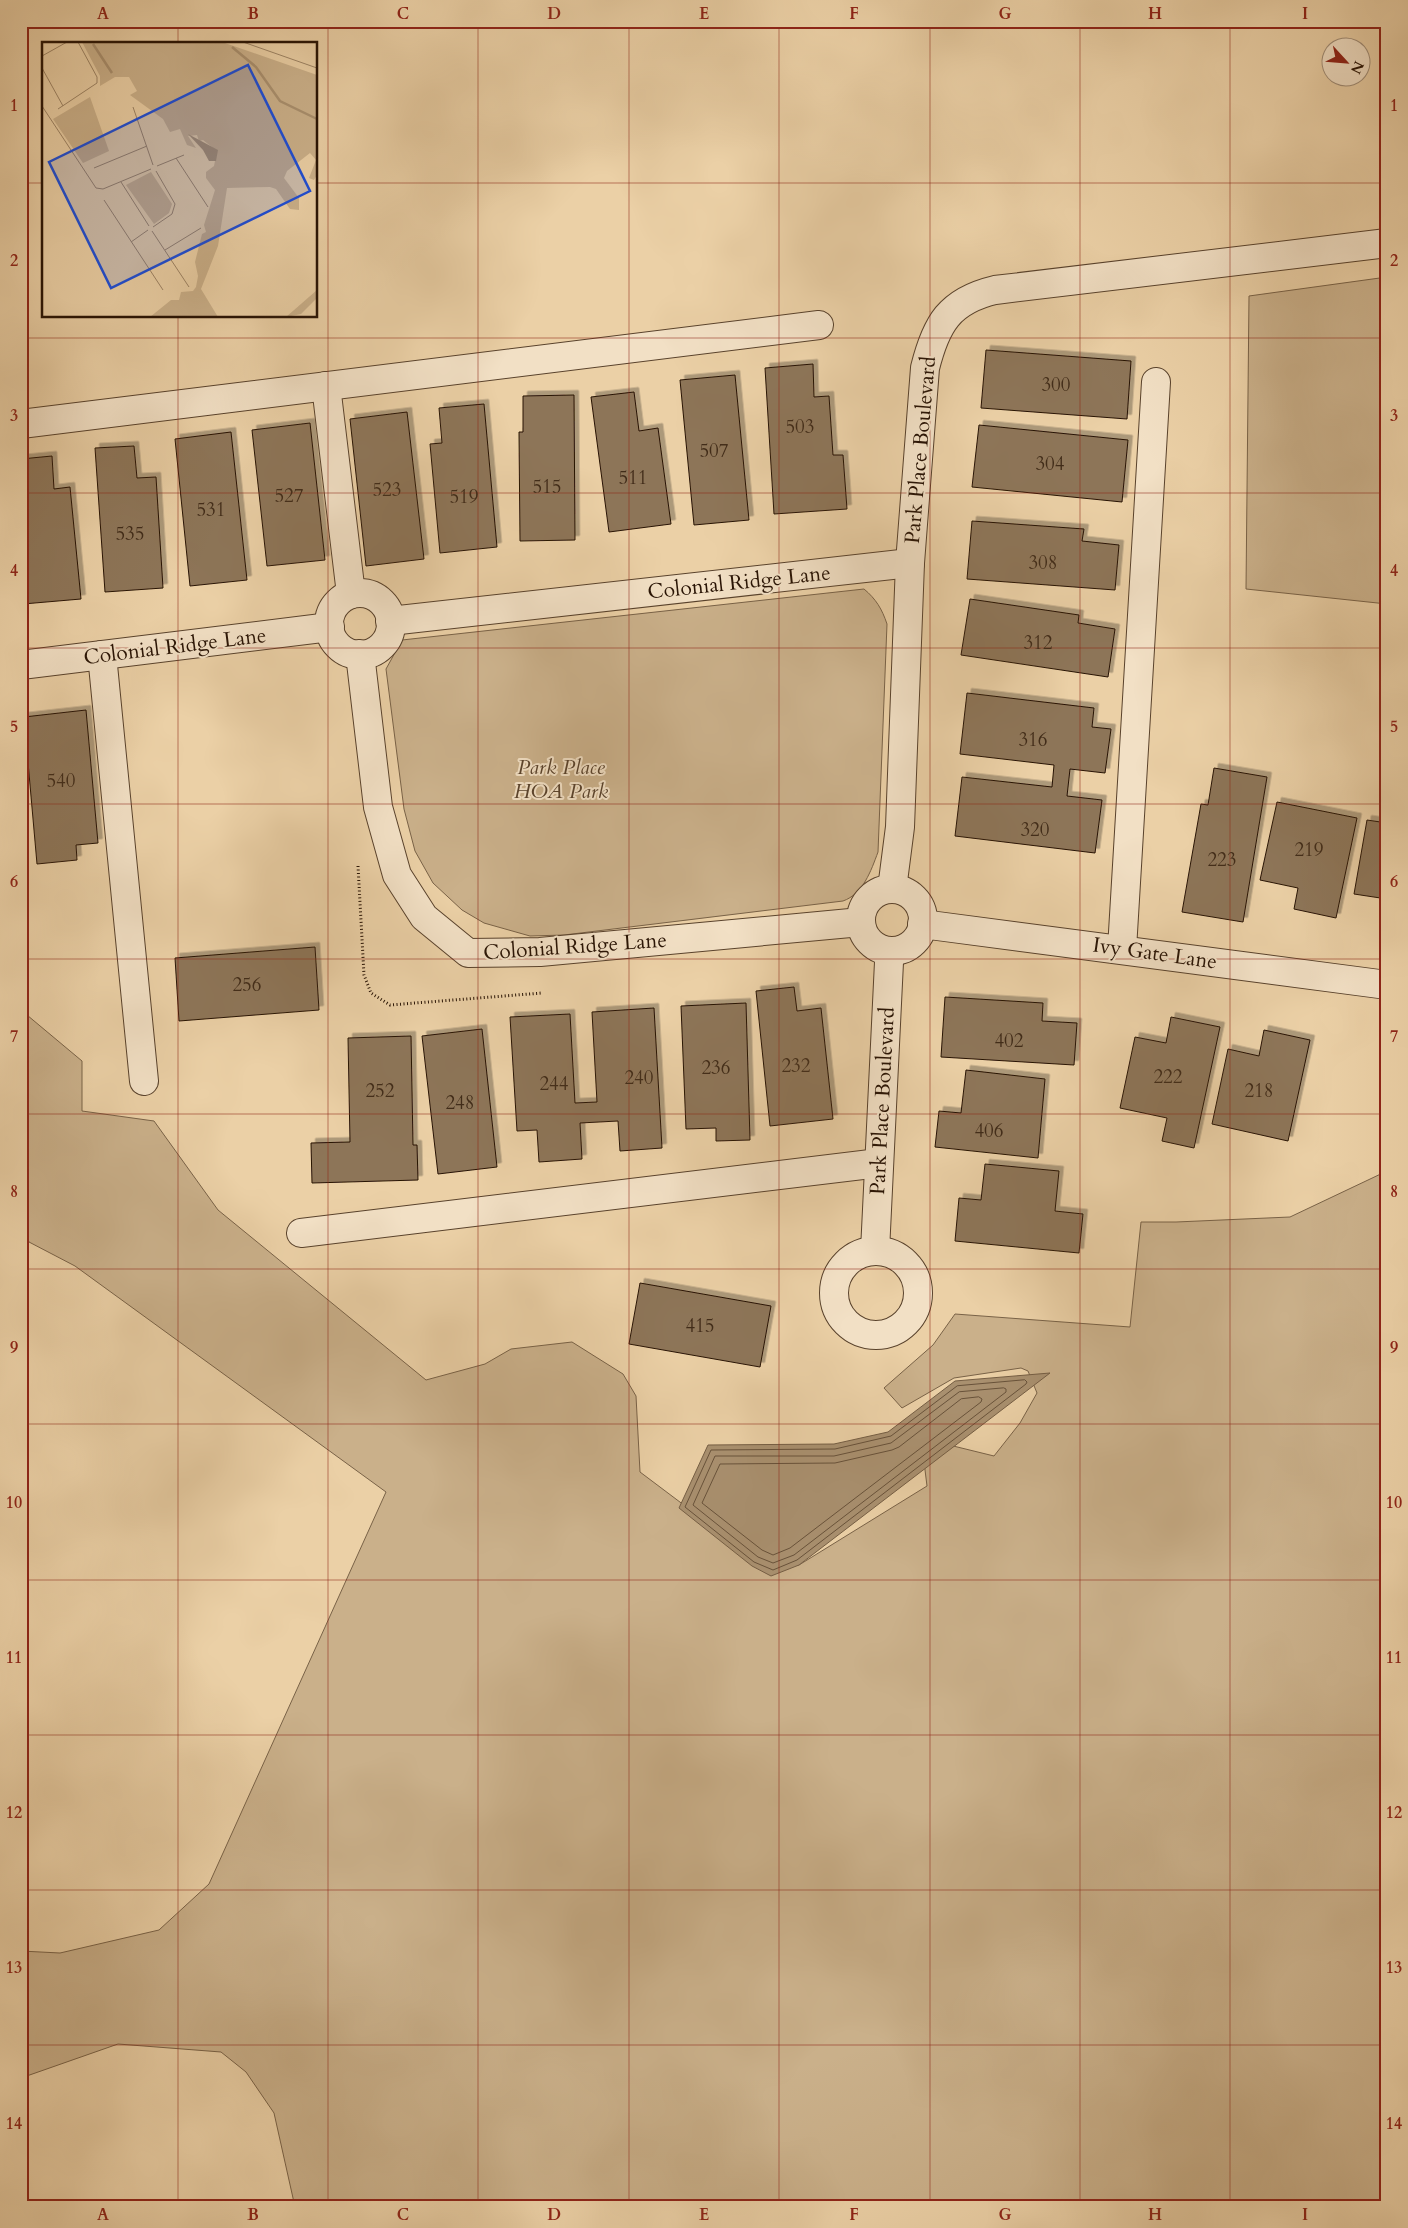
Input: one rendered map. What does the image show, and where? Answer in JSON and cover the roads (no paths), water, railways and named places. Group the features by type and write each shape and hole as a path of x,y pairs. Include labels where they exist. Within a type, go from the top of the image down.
{"street":[{"name":"Park Place Boulevard","path":"892,889 900,827 910,563 925,368 932,342 938,326 944,317 963,302 981,293 995,290 1387,243"},
{"path":"21,424 819,325"},
{"path":"1122,949 1156,382"},
{"path":"326,386 351,594"},
{"name":"Colonial Ridge Lane","path":"390,621 910,563"},
{"path":"351,594 371,595 380,600 386,608 390,621 388,637 373,652 353,654 343,650 335,643 330,634 330,614 335,605 351,594"},
{"name":"Colonial Ridge Lane","path":"21,665 330,627"},
{"name":"Colonial Ridge Lane","path":"360,654 378,807 397,875 424,917 468,953 540,952 862,922"},
{"path":"102,655 144,1081"},
{"path":"892,889 911,895 917,902 922,910 922,924 918,938 902,950 892,951 874,945 868,939 862,922 865,907 874,896 892,889"},
{"name":"Ivy Gate Lane","path":"922,924 1387,984"},
{"name":"Park Place Boulevard","path":"875,1251 889,962 892,951"},
{"path":"301,1233 879,1163"}],"water":[{"path":"1050,1373 799,1565 771,1576 752,1566 679,1508 708,1445 834,1444 888,1432 955,1381"}],"park label":[{"name":"Park Place HOA Park","path":"561,779"}]}
